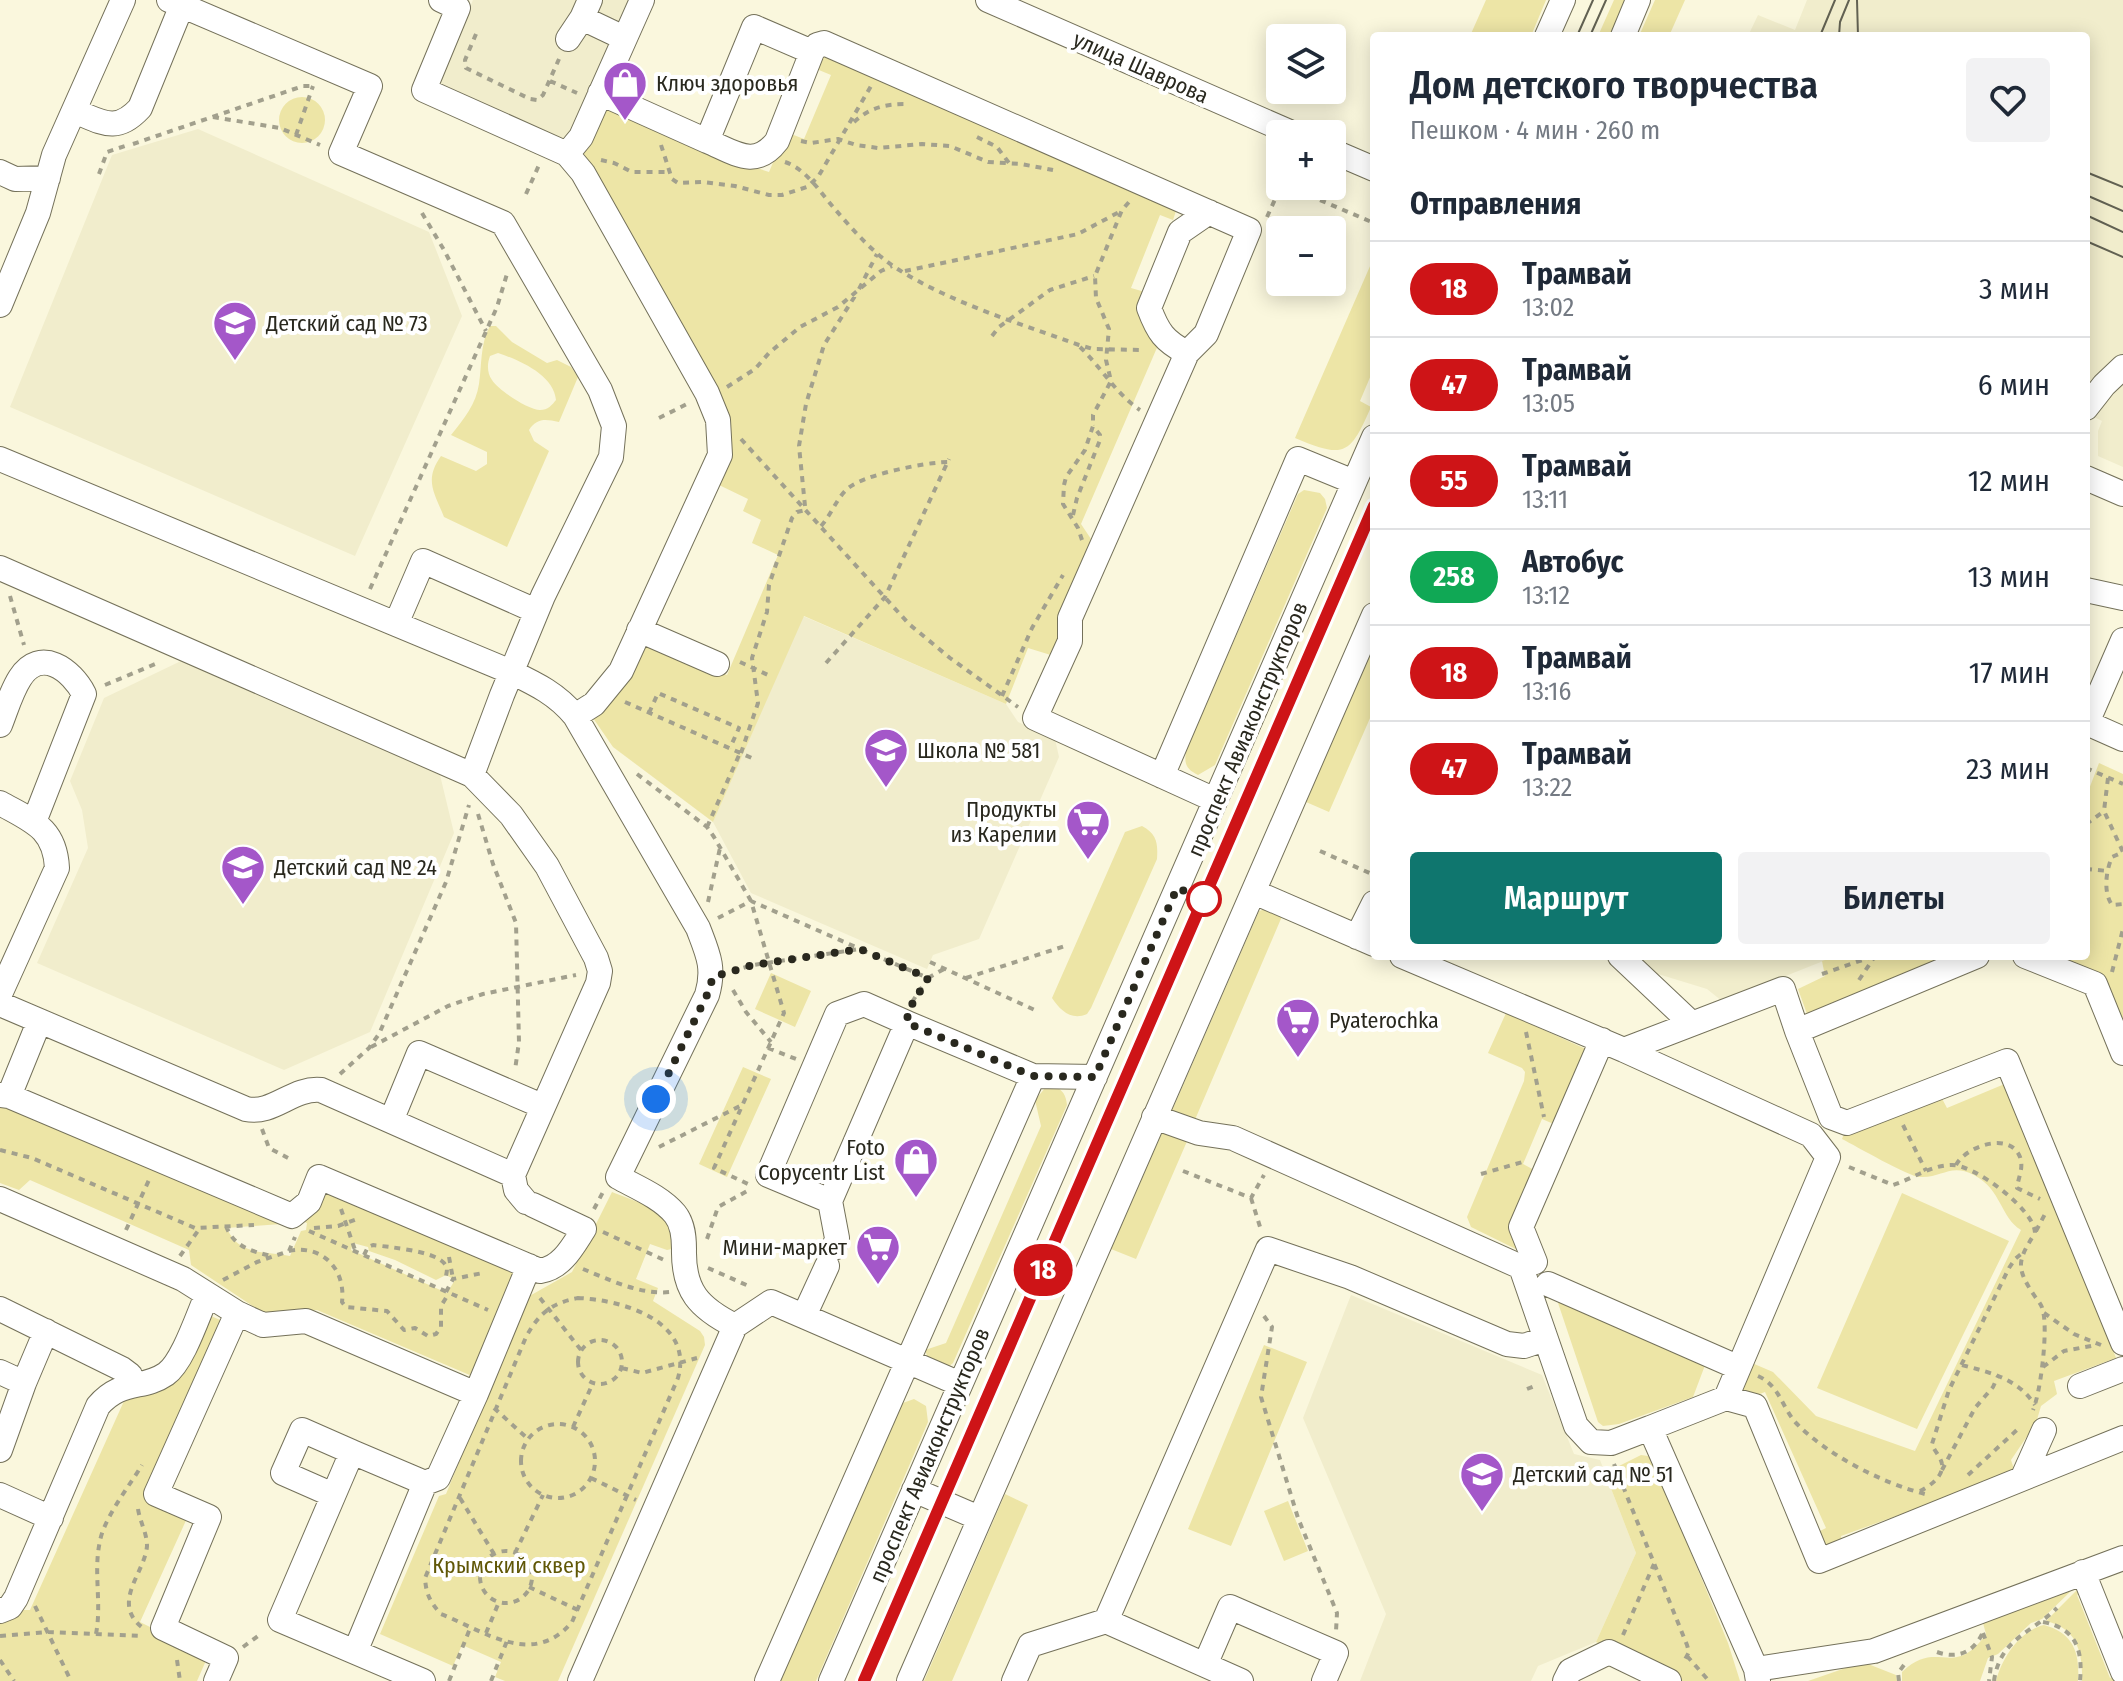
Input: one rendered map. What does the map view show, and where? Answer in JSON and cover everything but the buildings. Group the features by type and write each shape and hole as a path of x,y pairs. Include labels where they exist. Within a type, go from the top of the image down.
{"street":[{"path":"0,305 38,213 54,155 123,0"},
{"path":"441,0 458,8 424,90 558,149 583,173 707,393 718,420 720,455 621,671 594,704 575,716"},
{"path":"558,149 581,137 642,0"},
{"name":"улица Шаврова","path":"988,0 1266,122"},
{"path":"1549,32 1563,0"},
{"path":"1625,32 1638,0"},
{"path":"74,111 106,124 119,125 131,118 140,108 175,3 370,86 341,153 503,223 600,390 614,426 611,457 536,611 472,775"},
{"path":"568,39 586,9 624,38"},
{"path":"707,141 754,27 812,52"},
{"path":"598,97 746,157 758,157 777,141 812,52 817,45 824,43 1134,193 1209,212 1249,230 1206,334 1185,358 1070,618 1070,641 1035,718 1215,800"},
{"path":"1346,157 1370,167"},
{"path":"0,172 15,179 48,178"},
{"path":"1185,358 1156,327 1149,308 1180,232 1209,212"},
{"path":"2090,403 2123,367"},
{"name":"проспект Авиаконструкторов","path":"831,1681 1370,446"},
{"path":"0,459 511,672 549,690 564,702 700,927 720,975 707,995 618,1177 665,1205 677,1216 684,1233 683,1262 690,1289 701,1305 735,1326"},
{"path":"1162,776 1298,459 1354,482"},
{"path":"2090,480 2123,494"},
{"path":"396,624 423,561 536,611"},
{"path":"1,568 472,775 511,815 547,866 600,971 598,983 513,1175 516,1190 530,1203 584,1229 562,1261 551,1270 540,1271 319,1177 309,1202 292,1216 4,1096 39,1022"},
{"path":"2090,591 2123,598"},
{"path":"909,1681 1370,624"},
{"path":"639,630 728,663"},
{"path":"2090,715 2123,640"},
{"path":"0,725 20,677 31,666 46,663 63,667 76,679 84,694 34,822"},
{"path":"2090,726 2123,739"},
{"path":"0,803 34,822 47,834 56,849 57,868 0,994"},
{"path":"1254,892 1366,941"},
{"path":"1412,960 1613,1045 1811,1135 1828,1157 1726,1398"},
{"path":"1624,960 1691,1023"},
{"path":"1797,1031 1967,960"},
{"path":"2035,960 2095,984 2123,1053"},
{"path":"1535,1262 1521,1227 1613,1045 1691,1023 1783,989 1831,1117 1847,1123 2007,1061 2116,1345"},
{"path":"0,1004 256,1111 309,1089 321,1090 513,1175"},
{"path":"830,1201 768,1175 837,1014 864,1004 1033,1076 1095,1077"},
{"path":"804,1316 837,1238 830,1201 907,1023"},
{"path":"391,1121 419,1053 542,1106"},
{"path":"767,1681 1033,1076"},
{"path":"1154,1117 1199,1133 1233,1138 1521,1267 1576,1426 1591,1442 1606,1443 1726,1398 1755,1406 1819,1561 2123,1438"},
{"path":"1811,1135 1831,1117"},
{"path":"0,1199 183,1279 213,1289 237,1313 263,1325 306,1321 476,1394"},
{"path":"1106,1621 1268,1249 1350,1277 1507,1344 1524,1346 1545,1339"},
{"path":"355,1652 432,1481 476,1394 529,1266"},
{"path":"1548,1284 1737,1367"},
{"path":"0,1611 10,1607 24,1582 98,1406 107,1397 132,1384 166,1374 175,1365 213,1289"},
{"path":"580,1681 735,1326 771,1302 960,1384"},
{"path":"0,1309 122,1369 130,1375 132,1384"},
{"path":"216,1681 226,1658 159,1631 209,1517 156,1494 237,1313"},
{"path":"0,1450 46,1331"},
{"path":"2080,1386 2123,1369"},
{"path":"0,1372 24,1383"},
{"path":"2023,1477 2033,1422"},
{"path":"1650,1428 1757,1675 1874,1651 2084,1576 2123,1558"},
{"path":"333,1495 283,1473 302,1430 432,1481"},
{"path":"352,1452 280,1620 423,1681"},
{"path":"914,1490 979,1518"},
{"path":"0,1495 51,1518"},
{"path":"2084,1576 2123,1568"},
{"path":"2084,1576 2123,1672"},
{"path":"1205,1665 1230,1607 1336,1653 1324,1681"},
{"path":"1014,1681 1030,1645 1106,1621 1241,1681"},
{"path":"1565,1681 1570,1671 1609,1652 1673,1676"}],"path":[{"path":"476,34 465,60 466,68 537,100 543,95 568,39"},
{"path":"672,179 678,183 735,186 769,195 782,195 813,183 842,140 880,68"},
{"path":"550,81 598,97"},
{"path":"99,174 107,152 303,86 327,86"},
{"path":"296,135 313,86"},
{"path":"850,126 868,111 907,104"},
{"path":"211,117 280,128 312,142"},
{"path":"967,131 997,147 1009,163"},
{"path":"780,132 805,143 821,139 878,148 922,144 950,146 988,162 1058,170"},
{"path":"526,194 558,149 614,163 632,172 670,172"},
{"path":"765,154 793,164 877,253 902,271 956,298 1093,349 1143,349 1185,358"},
{"path":"396,179 444,250 486,331"},
{"path":"1122,199 1134,193"},
{"path":"1082,547 1078,528 1063,504 1064,485 1066,477 1085,450 1093,426 1093,415 1111,381 1106,360 1109,329 1096,298 1096,274 1122,210 1134,193"},
{"path":"1249,230 1267,217 1276,200"},
{"path":"1318,200 1370,221"},
{"path":"902,271 919,270 1078,234 1122,210"},
{"path":"361,609 497,307 516,247"},
{"path":"806,510 799,446 806,404 824,345 877,253"},
{"path":"659,418 707,393 727,388 800,327 828,313 893,265"},
{"path":"992,336 999,327 1050,290 1096,274"},
{"path":"1079,345 1125,400 1158,420"},
{"path":"718,420 737,435 909,624 1035,718"},
{"path":"1072,517 1100,440 1093,426"},
{"path":"821,526 854,483 896,470 948,461 885,597 826,663"},
{"path":"707,827 758,703 752,667 767,612 769,585 792,518 797,512 806,510"},
{"path":"1,568 31,666"},
{"path":"1002,696 1032,628 1058,581 1068,570"},
{"path":"84,694 188,650"},
{"path":"728,663 752,667 768,675"},
{"path":"606,691 754,759"},
{"path":"649,713 658,693 726,722 739,728 730,748"},
{"path":"599,760 616,758 707,827 721,846 751,901 784,1013 714,1168 756,1187 718,1207 706,1241 684,1233"},
{"path":"2090,770 2123,784"},
{"path":"2108,778 2104,811 2123,852 2112,857 2108,871 2108,900 2112,905 2123,904"},
{"path":"369,1048 379,1034 446,882 472,795 493,864 516,923 519,1042 510,1092"},
{"path":"2090,821 2104,811"},
{"path":"700,927 721,846"},
{"path":"1320,851 1370,873"},
{"path":"2090,869 2108,871"},
{"path":"700,927 751,901"},
{"path":"751,901 928,978"},
{"path":"2110,978 2123,929"},
{"path":"964,978 1065,946"},
{"path":"771,1042 720,975 770,963 860,949"},
{"path":"1822,974 1862,960"},
{"path":"930,962 1037,1011"},
{"path":"907,1023 908,1011 928,978 944,969"},
{"path":"321,1090 369,1048 448,1006 483,994 600,971"},
{"path":"1521,1006 1545,1120"},
{"path":"1894,1105 1927,1171"},
{"path":"256,1111 269,1148 288,1158"},
{"path":"1955,1165 1962,1156 1984,1144 2010,1147 2016,1150 2022,1161 2017,1188"},
{"path":"0,1150 32,1158 200,1228 259,1225"},
{"path":"1268,1249 1251,1198 1274,1155"},
{"path":"1828,1157 1893,1185 1927,1171 1955,1165 1972,1170 2017,1205 2030,1218 2035,1229 2009,1268 1949,1390 1932,1444 1942,1465 1940,1472 1935,1481 1918,1492"},
{"path":"116,1250 158,1160"},
{"path":"1481,1174 1524,1161"},
{"path":"1183,1171 1251,1198"},
{"path":"2017,1205 2023,1192"},
{"path":"289,1251 309,1202"},
{"path":"346,1223 304,1229 507,1319"},
{"path":"226,1226 242,1247 273,1256"},
{"path":"168,1272 200,1228"},
{"path":"353,1243 356,1252"},
{"path":"213,1289 245,1267 289,1251 306,1249 324,1258 336,1269 344,1283 342,1302 346,1307 387,1311 404,1330 415,1328 428,1336 436,1334 441,1327 441,1306 453,1279 446,1276 447,1269 442,1262 418,1252 373,1245 364,1255"},
{"path":"2021,1254 2021,1273 2044,1313 2074,1334 2097,1344"},
{"path":"562,1261 624,1285 659,1293 690,1289"},
{"path":"529,1266 536,1293 581,1350"},
{"path":"1248,1294 1272,1327 1261,1397 1298,1518 1337,1613 1336,1653"},
{"path":"578,1298 623,1305 647,1315 667,1329 678,1344 683,1361 578,1610 562,1634 549,1642 522,1646 441,1614 426,1592 425,1578 526,1337 547,1308 578,1298"},
{"path":"1962,1480 2033,1422 2041,1369 2044,1313"},
{"path":"606,1340 618,1348 622,1368 614,1380 593,1383 581,1373 578,1357 581,1350 592,1341 606,1340"},
{"path":"2041,1369 2064,1351 2097,1344 2116,1345"},
{"path":"622,1368 642,1373 683,1361"},
{"path":"1961,1365 2016,1384 2035,1405"},
{"path":"1737,1367 1771,1384 1778,1391 1789,1414 1818,1444 1843,1461 1918,1492 1931,1494"},
{"path":"1940,1472 1947,1465 1975,1408 1998,1376"},
{"path":"573,1427 593,1383"},
{"path":"476,1394 528,1439"},
{"path":"553,1424 573,1427 591,1443 595,1454 591,1478 585,1488 565,1498 543,1495 533,1489 522,1471 521,1460 528,1439 535,1432 553,1424"},
{"path":"1606,1443 1687,1645 1687,1656 1673,1676"},
{"path":"96,1634 100,1616 100,1537 142,1465"},
{"path":"134,1478 136,1486"},
{"path":"591,1478 655,1508"},
{"path":"432,1481 459,1496 494,1554"},
{"path":"515,1553 543,1495"},
{"path":"137,1502 147,1547 129,1598 133,1616 139,1625 159,1631"},
{"path":"515,1553 529,1567 529,1587 520,1598 499,1602 484,1592 480,1575 487,1559 494,1554 515,1553"},
{"path":"1615,1655 1654,1564"},
{"path":"24,1582 71,1681"},
{"path":"529,1587 606,1622"},
{"path":"486,1633 499,1602"},
{"path":"2043,1622 2063,1602"},
{"path":"226,1658 280,1620"},
{"path":"1980,1621 1992,1657 1992,1679"},
{"path":"1992,1679 2005,1651 2033,1624 2043,1622 2063,1630 2074,1641 2082,1661 2080,1681"},
{"path":"449,1681 471,1626"},
{"path":"0,1636 48,1632 96,1634 159,1631"},
{"path":"1933,1652 1950,1656 1964,1654 1976,1645 1983,1631"},
{"path":"491,1681 507,1641"},
{"path":"174,1651 180,1681"},
{"path":"1687,1656 1709,1681"},
{"path":"0,1660 14,1681"},
{"path":"1899,1681 1898,1673 1911,1660"}],"shaded area":[{"path":"473,0 634,0 568,144 437,85"},
{"path":"1807,0 2123,0 2123,467 2098,456 2098,431 2102,421 2090,415 2090,32 1750,32 1758,15 1795,30"},
{"name":"Детский сад № 73","path":"198,129 429,232 462,316 355,556 10,407 112,155"},
{"name":"Школа № 581","path":"803,616 1006,704 1018,722 1055,739 1059,757 979,939 933,955 927,969 751,893 713,822"},
{"name":"Детский сад № 24","path":"183,660 440,775 454,833 370,1032 284,1070 37,963 88,848 82,810 70,781 104,698"},
{"path":"1641,960 1826,960 1722,1001 1707,989 1645,970"},
{"name":"Детский сад № 51","path":"1351,1295 1542,1375 1574,1454 1600,1460 1636,1553 1596,1642 1538,1666 1531,1681 1360,1681 1386,1614 1303,1418"}],"green space":[{"path":"1486,0 1546,0 1533,32 1472,32"},
{"path":"1614,0 1626,0 1612,32 1600,32"},
{"path":"1655,0 1685,0 1671,32 1641,32"},
{"path":"821,53 1177,208 1173,220 1160,215 1131,288 1145,292 1159,343 1081,524 1091,539 1058,618 1065,628 1054,656 1028,648 1006,704 804,616 713,822 613,747 593,718 646,641 727,675 778,555 752,543 761,520 743,511 748,499 719,485 730,458 583,152 605,104 721,156 769,172 786,132 804,139 831,75 814,68"},
{"path":"302,97 319,103 325,120 319,137 302,143 285,137 279,120 285,103"},
{"path":"1370,266 1370,377 1360,401 1370,409 1357,435 1344,448 1325,449 1295,438"},
{"path":"490,326 496,326 512,342 547,363 557,360 571,367 578,377 559,422 542,420 529,430 534,441 549,451 507,547 444,517 432,486 433,472 441,456 476,471 487,464 487,452 451,435 475,398","holes":["498,353 525,364 542,376 554,391 556,400 548,408 535,409 514,399 495,384 488,365 490,356"]},
{"path":"1304,490 1320,493 1327,508 1215,765 1198,775 1187,766 1186,751 1298,494"},
{"path":"1370,655 1370,718 1329,812 1306,802"},
{"path":"2099,763 2123,774 2123,1042 2097,980 2056,960 2090,960 2090,787"},
{"path":"1142,826 1156,840 1157,859 1091,1008 1087,1014 1071,1015 1052,998 1125,832"},
{"path":"1269,908 1283,914 1194,1122 1171,1113 1259,911"},
{"path":"1953,960 1807,1014 1798,989 1825,976 1822,961"},
{"path":"771,973 811,991 795,1027 755,1009"},
{"path":"1506,1013 1588,1050 1556,1125 1542,1119 1523,1164 1536,1171 1526,1254 1471,1227 1467,1217 1524,1081 1522,1068 1488,1053"},
{"path":"743,1067 771,1079 727,1177 699,1164"},
{"path":"2007,1083 2059,1207 2116,1358 2054,1381 2057,1394 2041,1406 2036,1423 2011,1460 2016,1475 1841,1536 1842,1544 1822,1553 1814,1534 1826,1528 1765,1392 1749,1398 1741,1396 1752,1363 1773,1372 1816,1416 1915,1451 2021,1230 2014,1225 1990,1188 1974,1175 1959,1170 1928,1177 1914,1176 1842,1139 1846,1128 1939,1093 1947,1108"},
{"path":"1054,1086 1064,1093 1067,1105 953,1363 947,1368 929,1361 925,1350 946,1343 1041,1126 1035,1100 1046,1087"},
{"path":"0,1105 291,1221 319,1182 517,1271 472,1376 317,1310 266,1315 191,1265 189,1250 30,1180 19,1190 0,1183","holes":["297,1219 307,1223 306,1230 301,1231 290,1256 245,1248 227,1228 281,1224","353,1243 368,1247 369,1251 436,1280 446,1275 455,1280 447,1293 351,1250"]},
{"path":"1162,1133 1188,1139 1136,1259 1111,1249"},
{"name":"Крымский сквер","path":"612,1192 646,1206 668,1222 673,1231 672,1249 650,1244 636,1279 658,1288 653,1301 700,1331 705,1345 558,1681 505,1681 495,1677 501,1662 462,1645 453,1666 380,1634 439,1496 446,1494 526,1298 572,1272"},
{"path":"1902,1193 2009,1241 1917,1429 1817,1388"},
{"path":"1557,1300 1707,1360 1693,1397 1619,1424 1603,1426 1598,1422"},
{"path":"206,1314 225,1322 148,1498 188,1516 140,1622 208,1656 197,1681 0,1681 0,1622 11,1618 18,1610 30,1610 124,1401 139,1391 173,1384"},
{"path":"1264,1345 1307,1362 1231,1546 1188,1529"},
{"path":"914,1399 926,1406 928,1422 816,1681 780,1681 900,1404"},
{"path":"1641,1455 1648,1456 1655,1465 1728,1643 1740,1681 1672,1681 1662,1673 1596,1642 1636,1553 1605,1473"},
{"path":"1005,1494 1028,1505 952,1681 924,1681"},
{"path":"1288,1501 1308,1551 1284,1561 1264,1511"},
{"path":"2079,1588 2086,1591 2077,1595 2110,1678 2120,1675 2122,1681 2082,1681 2076,1643 2065,1629 2046,1621"},
{"path":"2071,1591 2042,1619 2031,1623 1998,1654 1988,1658 1980,1681 1902,1681 1902,1672 1915,1662 1926,1658 1964,1655 1974,1648 1986,1634 1983,1623"},
{"path":"2044,1625 2062,1633 2073,1645 2078,1661 2078,1681 1996,1681 2003,1663 2019,1639"},
{"path":"1863,1662 1896,1675 1897,1681 1808,1681"}],"tram line":[{"path":"1579,32 1593,0"},
{"path":"1592,32 1606,0"},
{"path":"1822,32 1835,0"},
{"path":"1839,32 1849,0"},
{"path":"1857,0 1858,32"},
{"path":"2090,174 2123,187"},
{"path":"2090,197 2123,211"},
{"path":"2090,217 2123,232"},
{"path":"2090,243 2123,257"},
{"path":"864,1681 1370,515"},
{"name":"18","path":"864,1681 1370,515"}],"place":[{"name":"Ключ здоровья","path":"625,122"},
{"name":"Детский сад № 73","path":"235,362"},
{"name":"Школа № 581","path":"886,789"},
{"name":"Продукты из Карелии","path":"1088,861"},
{"name":"Детский сад № 24","path":"243,906"},
{"name":"Pyaterochka","path":"1298,1059"},
{"name":"Foto Copycentr List","path":"916,1199"},
{"name":"Мини-маркет","path":"878,1286"},
{"name":"Детский сад № 51","path":"1482,1513"}],"route":[{"path":"656,1099 713,977 753,965 860,949 928,978 908,1011 907,1023 1033,1076 1095,1077 1177,888 1204,899"}]}
